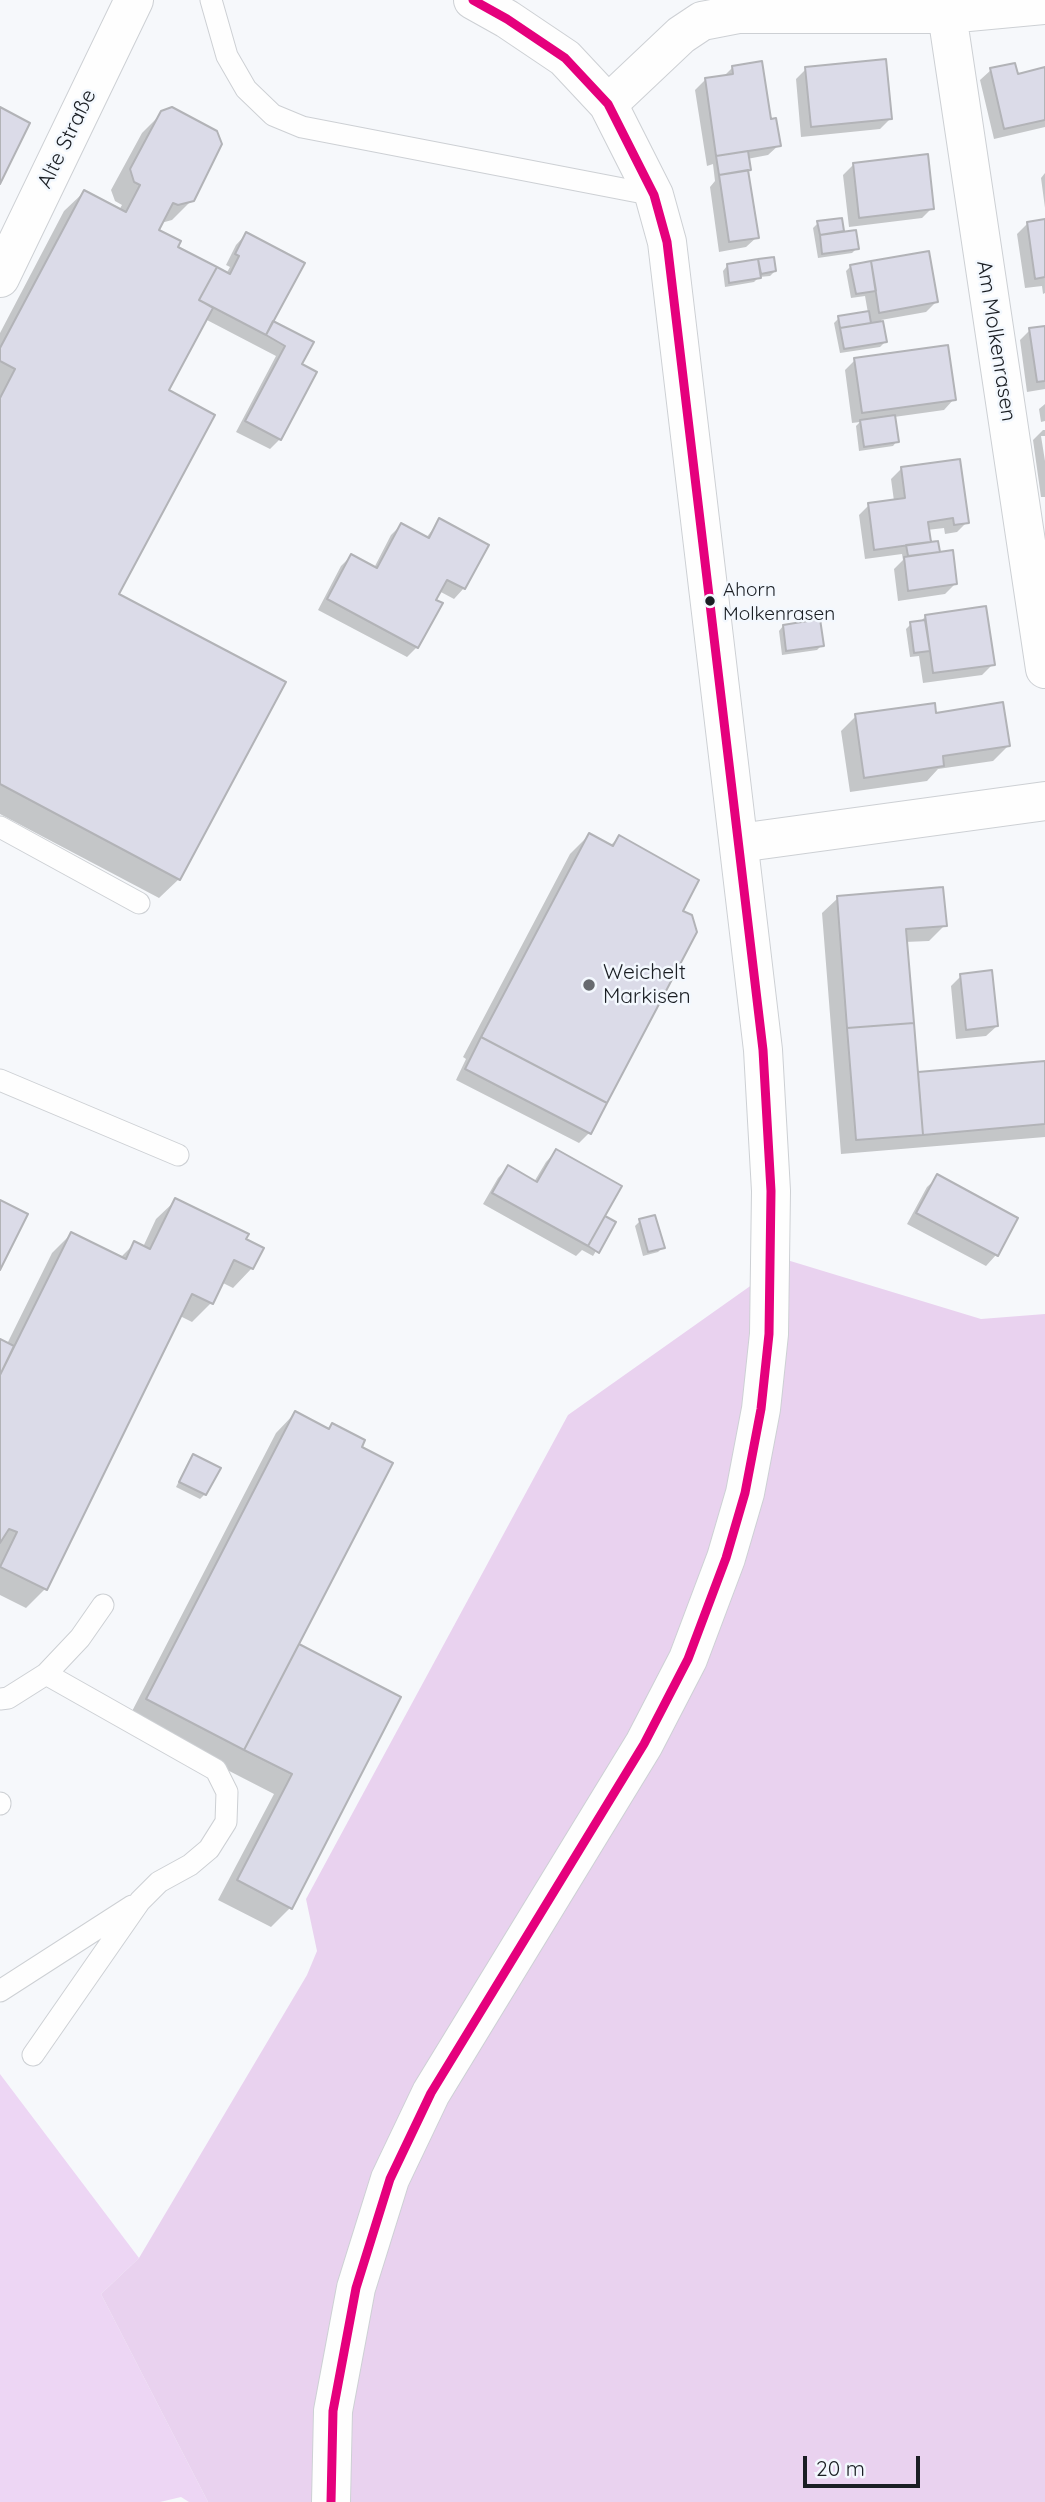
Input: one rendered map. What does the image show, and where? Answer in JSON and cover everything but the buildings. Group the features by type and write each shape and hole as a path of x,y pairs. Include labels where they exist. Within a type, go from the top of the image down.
{"street":[{"name":"Alte Straße","path":"0,276 134,0"},
{"path":"331,2502 336,2397 356,2288 390,2179 431,2093 651,1732 688,1659 726,1558 745,1493 761,1409 769,1334 771,1191 762,1050 667,242 654,195 608,104 565,58 473,0"},
{"path":"608,104 681,35 702,21 738,14 947,14 1027,4"},
{"name":"Am Molkenrasen","path":"947,14 1045,669"},
{"path":"739,843 1045,801"}],"lane":[{"path":"211,0 227,56 246,89 273,115 302,127 654,195"},
{"path":"0,827 139,903"},
{"path":"0,1080 178,1155"},
{"path":"0,1699 8,1698 46,1674 80,1638 103,1605"},
{"path":"33,2055 140,1901 159,1882 190,1865 209,1849 226,1822 227,1792 216,1770 46,1674"},
{"path":"0,1991 140,1901"}],"shaded area":[{"path":"787,1260 981,1319 1045,1314 1045,2502 208,2502 101,2294 139,2258 307,1975 317,1951 306,1899 568,1415"},
{"path":"0,2074 139,2258 101,2294 208,2502 189,2502 181,2497 160,2502 0,2502"}],"transit line":[{"path":"331,2502 333,2411 356,2288 390,2179 431,2093 644,1744 688,1659 726,1558 745,1493 761,1409 769,1334 771,1191 763,1050 667,242 654,195 608,104 565,58 473,0"}],"place":[{"name":"Ahorn Molkenrasen","path":"710,601"},
{"name":"Weichelt Markisen","path":"589,985"}]}
